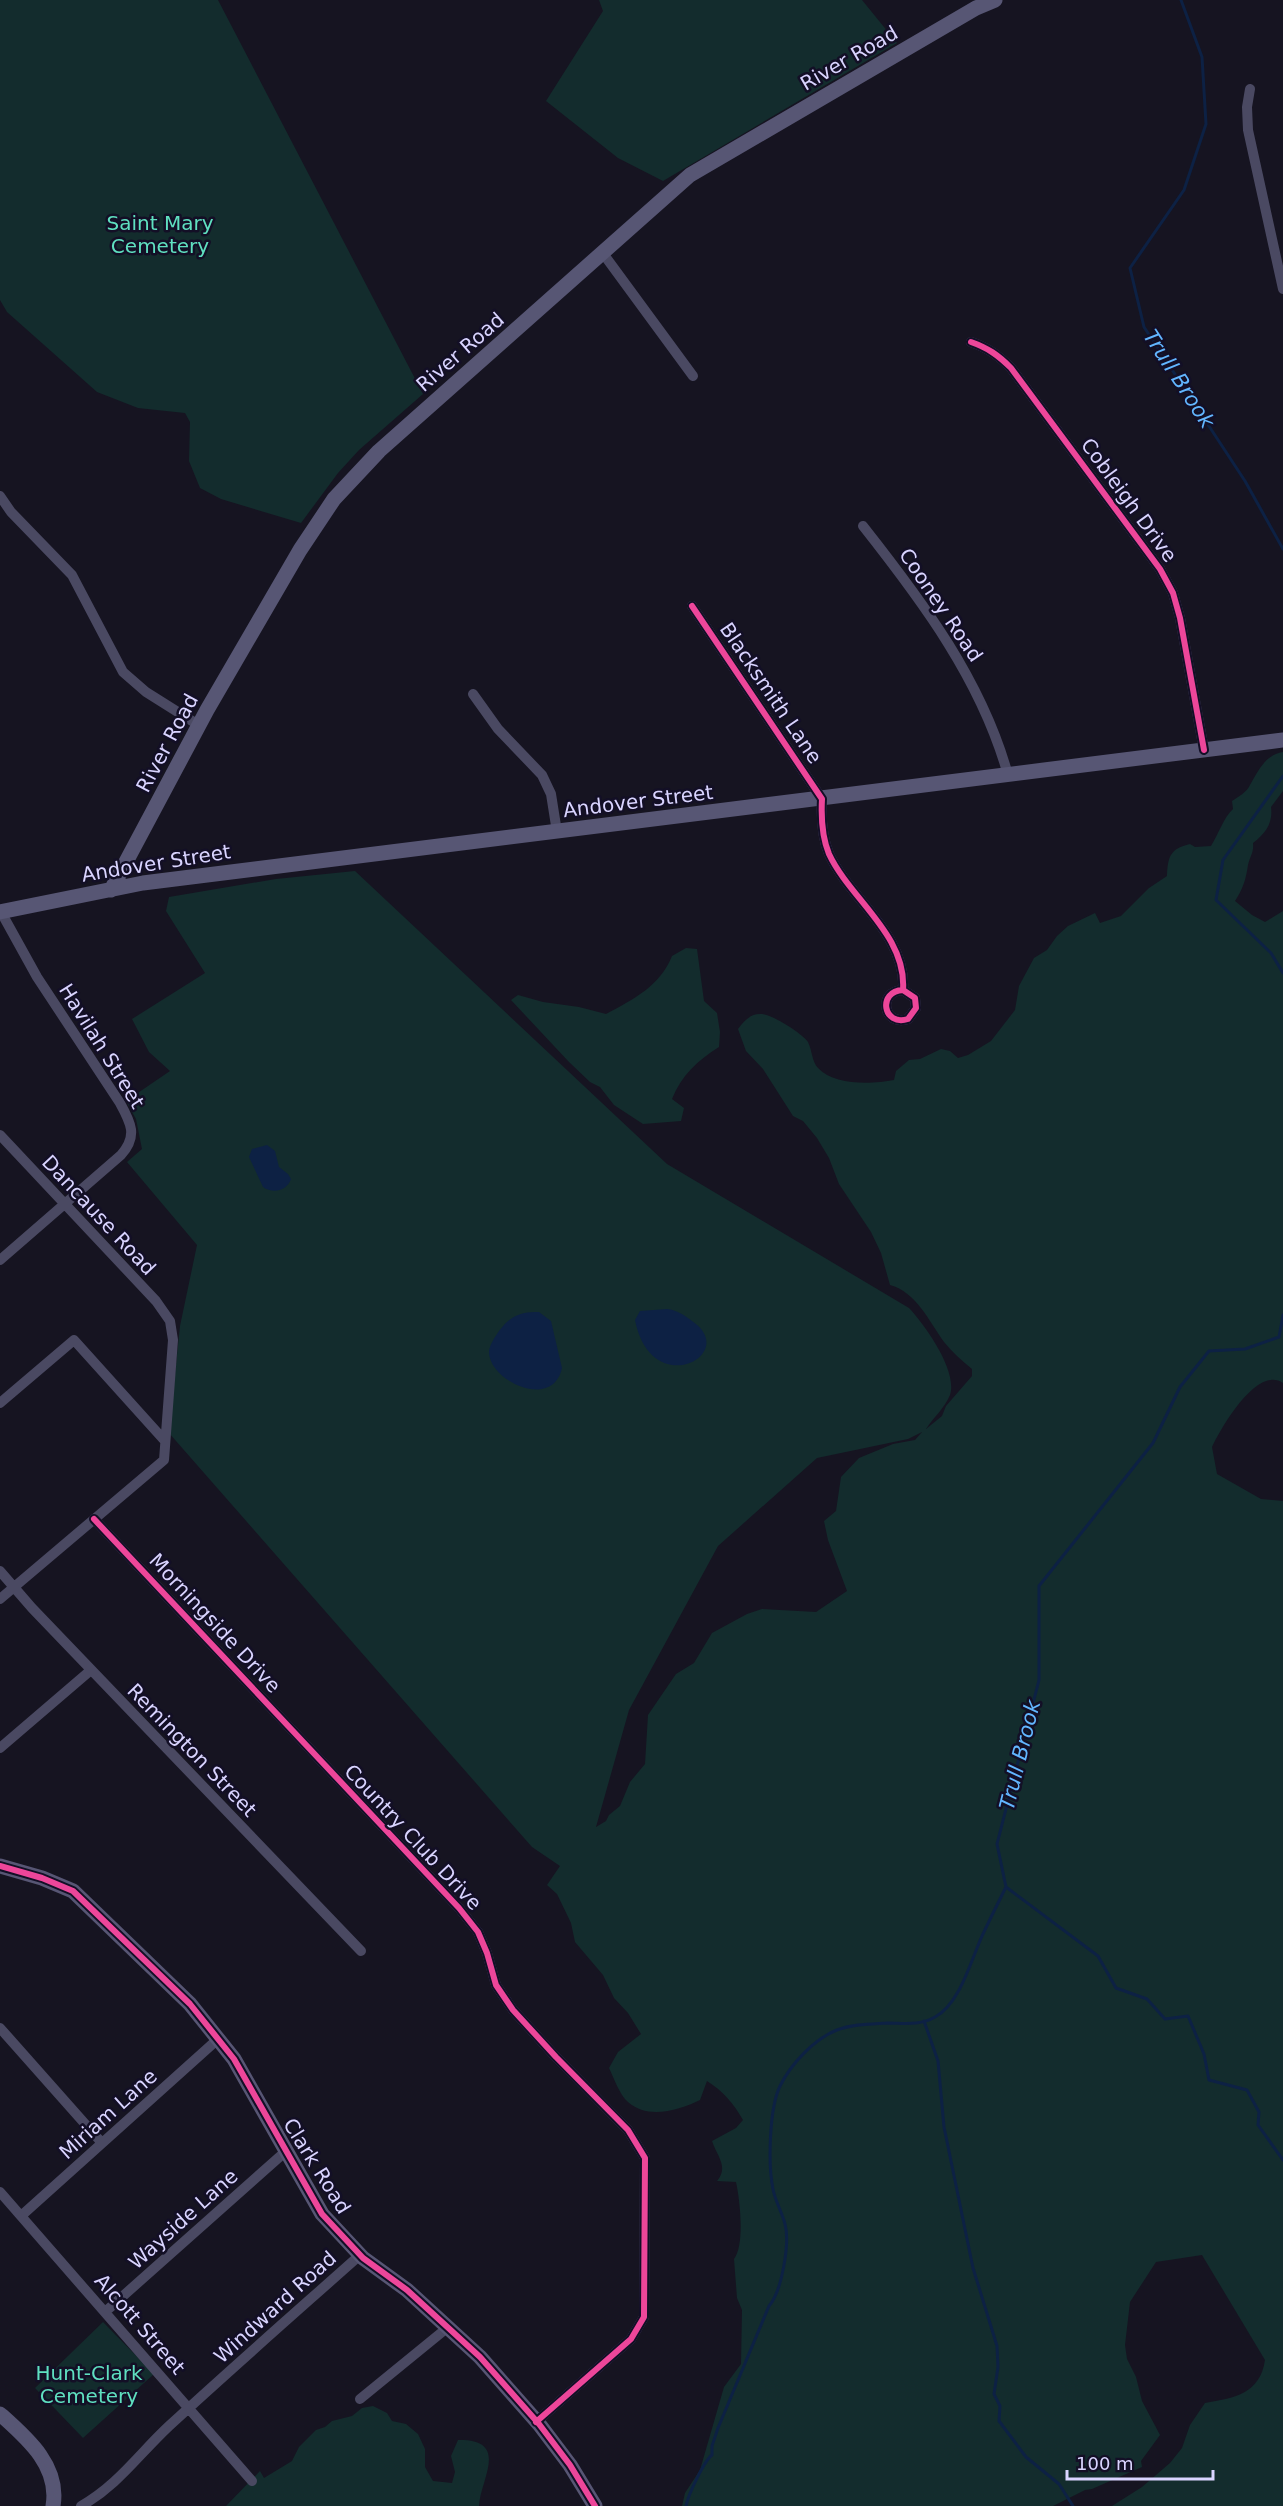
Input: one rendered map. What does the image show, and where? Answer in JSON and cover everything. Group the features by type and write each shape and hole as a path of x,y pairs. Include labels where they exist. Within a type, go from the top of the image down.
{"main road":[{"name":"River Road","path":"111,890 200,726 297,556 334,499 379,451 690,175 976,8 995,0"},
{"name":"Andover Street","path":"1,912 143,883 1283,740"},
{"name":"Clark Road","path":"0,1866 42,1878 73,1892 190,2004 234,2059 322,2214 360,2255 407,2290 480,2357 536,2421 570,2465 595,2506"},
{"path":"0,2415 39,2452 53,2484 54,2506"}],"street":[{"path":"1250,89 1247,107 1248,130 1283,289"},
{"path":"602,252 693,376"},
{"name":"Cobleigh Drive","path":"971,342 989,349 1011,368 1160,568 1173,593 1180,618 1204,750"},
{"path":"0,496 11,512 72,576 123,672 146,692 200,726"},
{"name":"Cooney Road","path":"863,526 904,578 949,643 1002,751 1008,775"},
{"name":"Blacksmith Lane","path":"692,606 822,799"},
{"path":"473,693 498,729 542,775 551,794 557,832"},
{"path":"822,799 823,831 829,853 837,868 893,946 901,966 903,990"},
{"name":"Havilah Street","path":"0,1260 128,1148 132,1134 129,1120 37,977 1,912"},
{"name":"Dancause Road","path":"0,1135 156,1301 170,1321 173,1340 165,1441"},
{"path":"0,1403 74,1340 165,1441 164,1460 0,1599"},
{"name":"Morningside Drive","path":"94,1518 222,1653 311,1752"},
{"name":"Remington Street","path":"0,1571 91,1670 361,1951"},
{"path":"0,1748 91,1670"},
{"name":"Country Club Drive","path":"311,1752 459,1908 478,1932 488,1953 496,1985 513,2010 628,2130 645,2158 644,2317 631,2338 536,2421"},
{"path":"0,2028 102,2143"},
{"name":"Miriam Lane","path":"21,2216 218,2038"},
{"name":"Wayside Lane","path":"105,2312 285,2152"},
{"name":"Alcott Street","path":"0,2192 252,2481"},
{"name":"Windward Road","path":"81,2506 103,2493 122,2477 167,2428 360,2255"},
{"path":"360,2399 447,2328"}],"green space":[{"name":"Saint Mary Cemetery","path":"0,0 218,0 423,394 359,450 338,473 301,523 221,499 200,488 189,461 190,422 185,413 138,408 97,392 7,312 0,300"},
{"path":"599,0 862,0 897,43 663,181 618,158 546,101 603,11"},
{"path":"1283,752 1283,791 1271,807 1268,827 1253,843 1245,879 1235,901 1265,922 1283,911 1283,1383 1273,1380 1262,1383 1251,1390 1223,1426 1212,1447 1217,1474 1261,1499 1283,1501 1283,2506 1112,2506 1142,2487 1170,2463 1182,2448 1190,2425 1205,2403 1226,2399 1244,2392 1258,2380 1262,2371 1265,2360 1202,2255 1156,2262 1130,2302 1125,2345 1127,2359 1136,2377 1142,2401 1160,2435 1141,2461 1142,2467 1085,2490 1053,2506 682,2506 685,2493 700,2470 724,2387 741,2364 742,2310 737,2298 734,2259 740,2244 741,2233 739,2200 736,2182 717,2181 722,2166 712,2141 736,2128 743,2120 728,2098 707,2081 700,2100 664,2112 645,2111 625,2099 609,2068 618,2052 641,2034 628,2013 614,1998 603,1975 575,1942 571,1923 557,1894 547,1885 560,1866 532,1847 169,1433 180,1326 197,1245 127,1162 142,1149 136,1119 126,1101 170,1071 149,1052 132,1019 205,973 166,911 169,897 276,879 355,871 667,1164 909,1308 923,1325 945,1361 951,1385 948,1400 926,1429 942,1416 946,1406 972,1376 972,1369 947,1346 915,1301 890,1285 881,1253 871,1232 839,1184 829,1158 817,1138 803,1121 793,1116 763,1069 746,1051 738,1029 750,1017 760,1014 786,1024 808,1042 818,1068 825,1074 844,1081 894,1080 896,1071 909,1060 920,1059 941,1049 950,1051 958,1058 968,1055 991,1041 1015,1010 1019,986 1034,958 1047,950 1068,926 1095,913 1100,923 1121,916 1149,888 1167,876 1169,858 1178,848 1190,844 1195,847 1211,846 1233,809 1232,801 1247,790 1263,764 1271,756","holes":["922,1432 915,1440 893,1444 859,1458 841,1477 836,1511 824,1521 828,1540 847,1591 816,1612 762,1609 747,1614 712,1633 694,1663 676,1674 648,1715 645,1764 630,1782 620,1806 609,1815 606,1821 596,1827 629,1710 718,1546 817,1458 908,1439"]},
{"path":"686,948 697,949 704,1001 717,1013 720,1032 719,1047 691,1069 680,1083 672,1099 684,1108 681,1121 643,1124 614,1105 600,1087 590,1082 569,1062 511,1000 518,995 606,1014 645,991 661,976 672,956"},
{"name":"Hunt-Clark Cemetery","path":"103,2322 154,2374 83,2438 35,2388"},
{"path":"373,2406 387,2413 392,2421 406,2424 418,2434 425,2449 425,2467 433,2481 452,2483 455,2472 451,2456 458,2440 474,2441 484,2446 489,2463 479,2506 226,2506 260,2471 264,2478 292,2461 299,2447 316,2430 332,2421 352,2416 362,2408"}],"water":[{"path":"267,1145 275,1151 279,1167 291,1179 283,1189 275,1191 263,1187 249,1157 252,1149"},
{"path":"667,1309 692,1321 704,1334 706,1346 700,1357 688,1364 673,1365 658,1359 644,1345 635,1320 640,1311"},
{"path":"527,1312 539,1312 551,1321 562,1368 556,1381 547,1388 535,1389 522,1387 509,1381 491,1362 489,1351 499,1331 512,1318"}],"waterway":[{"name":"Trull Brook","path":"1181,0 1202,57 1206,124 1184,190 1130,268 1144,327 1245,481 1283,549"},
{"name":"Trull Brook","path":"1283,776 1223,860 1216,900 1271,953 1283,973"},
{"name":"Trull Brook","path":"1283,1315 1279,1337 1245,1349 1209,1351 1180,1387 1153,1443 1039,1586 1039,1680 997,1844 1006,1887 1098,1956 1116,1988 1147,1999 1165,2019 1188,2016 1204,2054 1209,2080 1247,2090 1259,2112 1258,2125 1283,2160"},
{"path":"686,2506 697,2479 712,2455 712,2446 718,2428 769,2306 778,2290 781,2278 786,2254 786,2232 773,2189 770,2152 774,2108 780,2086 790,2069 804,2053 828,2034 862,2025 917,2023 929,2020 944,2011 964,1981 982,1936 1006,1887"},
{"path":"924,2021 938,2061 944,2127 973,2268 997,2346 998,2367 994,2394 1000,2406 999,2421 1026,2457 1059,2484 1073,2506"}],"cycle path":[{"path":"971,342 993,352 1011,368 1160,569 1173,593 1180,618 1204,750"},
{"path":"692,606 822,799 822,827 829,854 838,871 875,918 896,952 902,970 903,990 889,996 886,1008 893,1018 900,1020 908,1019 916,1008 915,998 903,990"},
{"path":"94,1519 459,1908 478,1932 496,1985 513,2010 628,2130 645,2158 644,2317 631,2339 536,2422"},
{"path":"0,1866 42,1878 73,1891 190,2004 234,2059 322,2214 363,2258 407,2290 480,2357 539,2424 570,2465 595,2506"}]}
